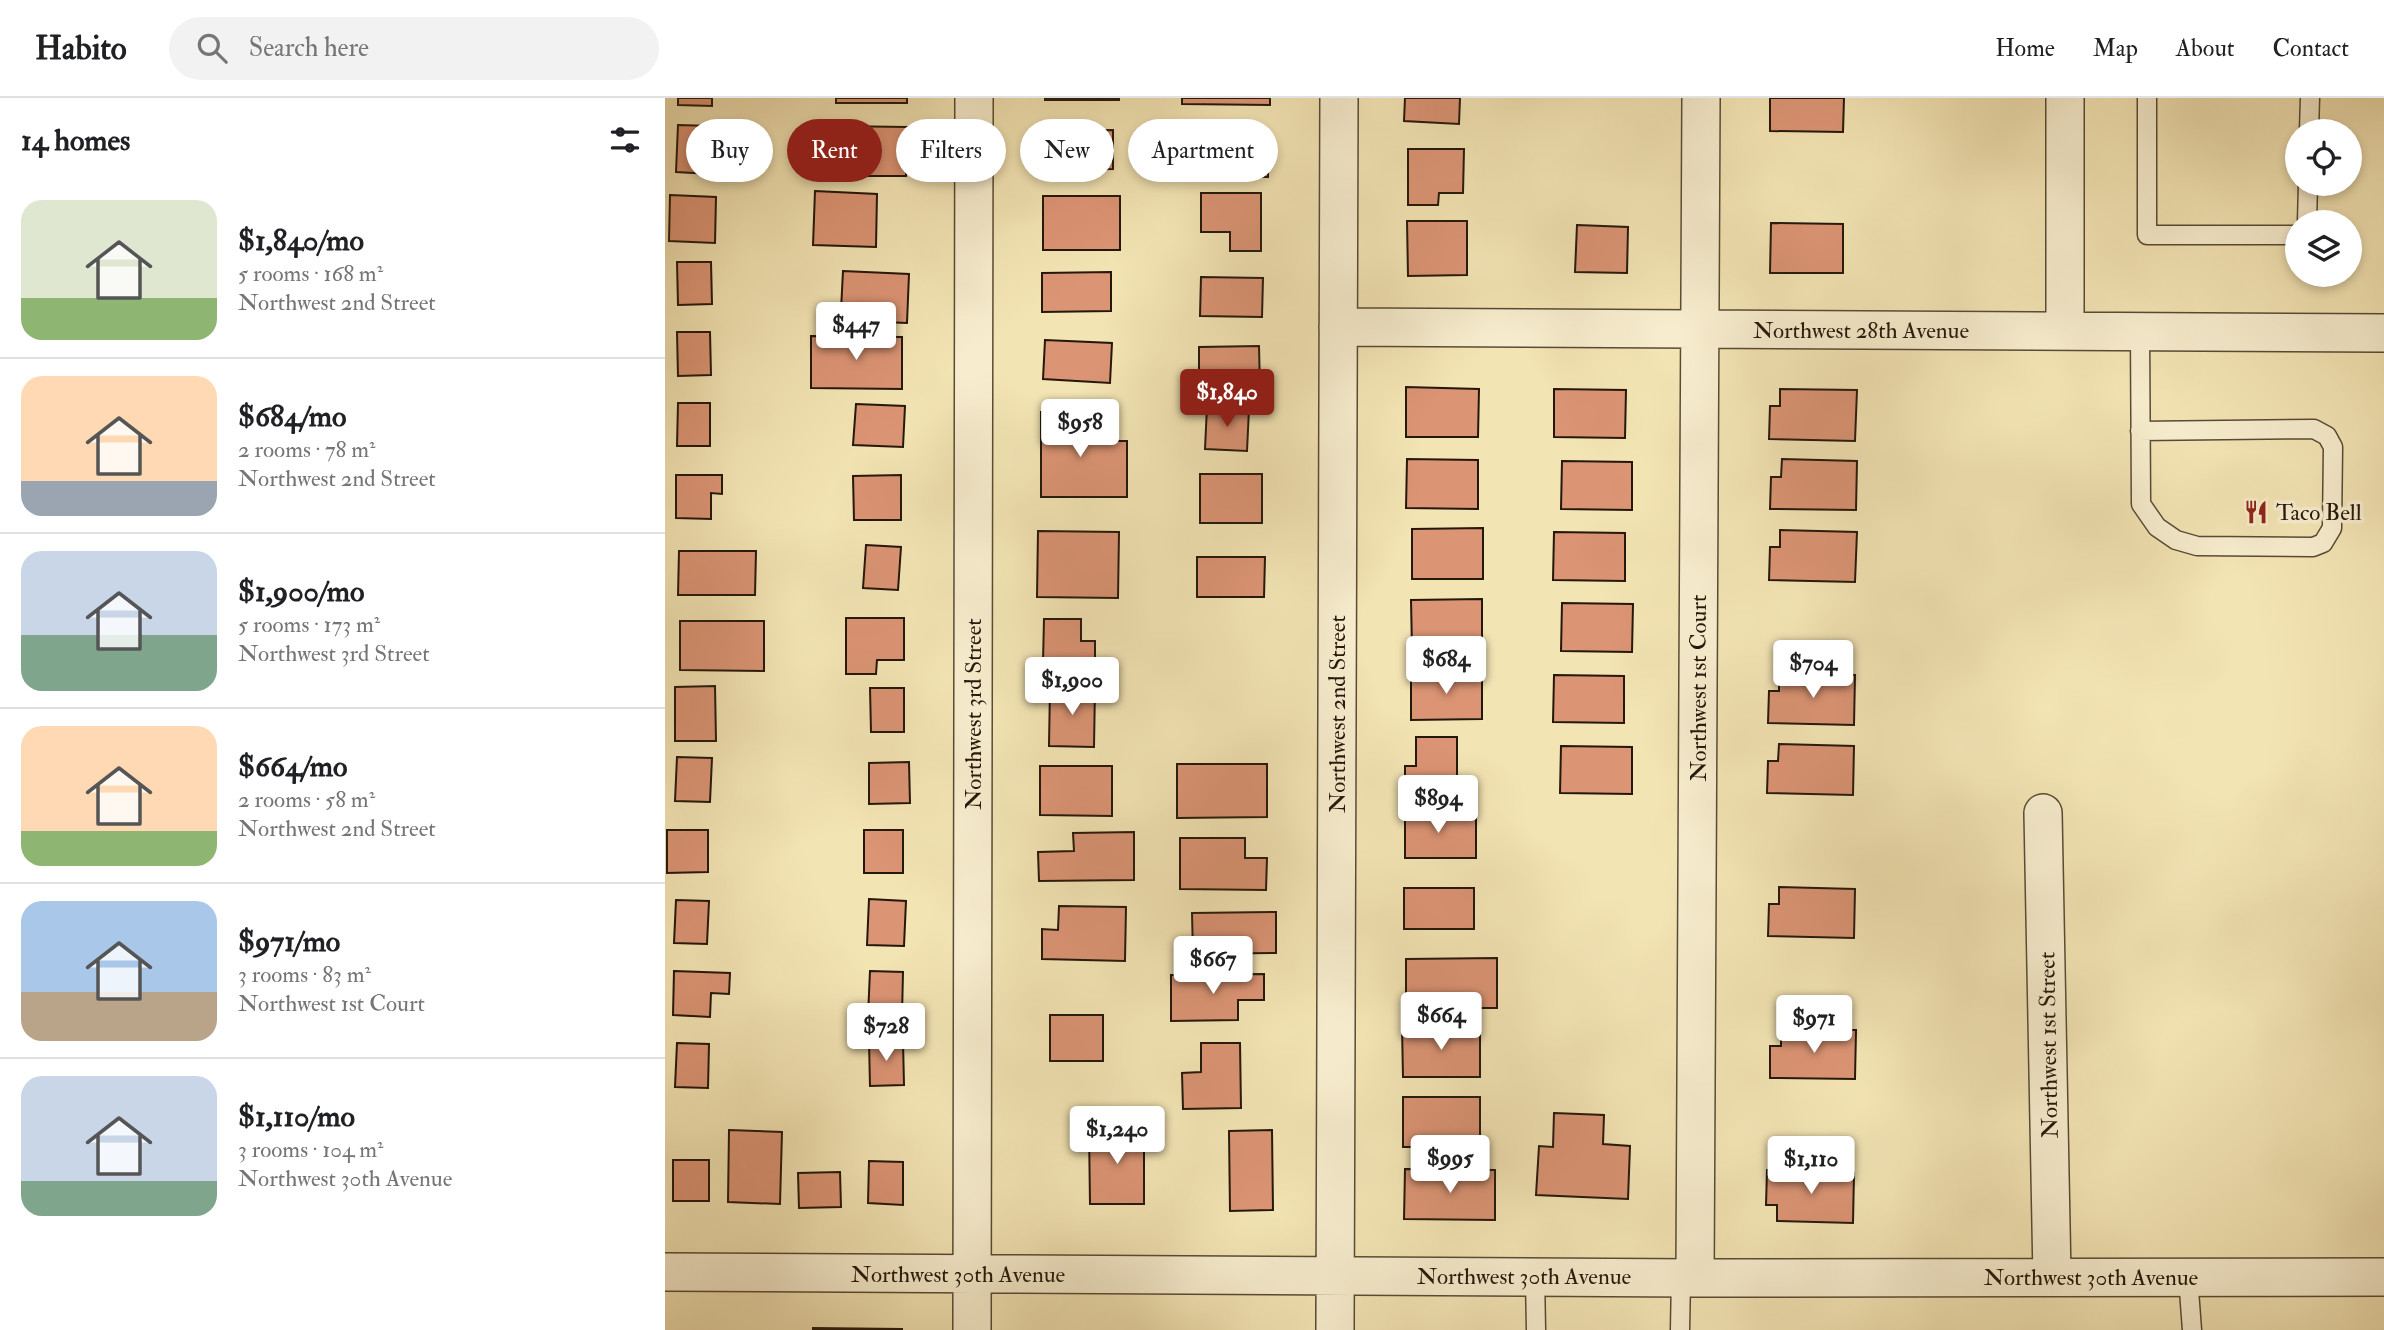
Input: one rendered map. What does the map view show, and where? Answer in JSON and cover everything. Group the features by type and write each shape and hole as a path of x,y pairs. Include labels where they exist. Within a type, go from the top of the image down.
{"street":[{"name":"Northwest 3rd Street","path":"972,1330 974,98"},
{"name":"Northwest 2nd Street","path":"1335,1330 1339,98"},
{"name":"Northwest 1st Court","path":"1688,1277 1701,98"},
{"path":"2065,98 2065,331"},
{"name":"Northwest 28th Avenue","path":"1338,327 2384,332"},
{"name":"Northwest 1st Street","path":"2043,813 2052,1277"},
{"name":"Northwest 30th Avenue","path":"665,1272 1535,1277 2384,1277"}],"lane":[{"path":"2147,98 2147,235 2285,235"},
{"path":"2310,119 2311,98"},
{"path":"2140,331 2140,431 2141,504 2157,527 2176,540 2197,546 2313,547 2323,542 2332,528 2333,447 2327,436 2314,429 2140,431"},
{"path":"1535,1277 1536,1330"},
{"path":"1680,1330 1688,1277"},
{"path":"2187,1277 2192,1330"}],"building":[{"path":"678,98 712,98 712,106 678,105"},
{"path":"836,98 907,98 907,103 836,103"},
{"path":"1119,98 1119,100 1045,100"},
{"path":"1182,98 1270,98 1270,105 1182,104"},
{"path":"1405,98 1460,98 1459,124 1404,121"},
{"path":"1770,98 1844,98 1843,132 1770,131"},
{"path":"678,125 686,125 686,173 676,172"},
{"path":"882,127 896,127 896,176 882,176"},
{"path":"1408,149 1464,149 1463,193 1439,193 1438,205 1408,205"},
{"path":"815,191 877,194 876,247 813,245"},
{"path":"1201,193 1261,193 1261,251 1230,251 1230,232 1201,232"},
{"path":"670,195 716,197 715,243 669,241"},
{"path":"1043,196 1120,196 1120,250 1043,250"},
{"path":"1407,221 1467,221 1467,275 1408,276"},
{"path":"1771,223 1843,224 1843,273 1770,273"},
{"path":"1577,225 1628,227 1627,273 1575,272"},
{"path":"677,262 711,262 712,304 678,305"},
{"path":"843,271 909,274 907,323 882,322 883,312 841,310"},
{"path":"1111,272 1111,311 1042,312 1042,273"},
{"path":"1201,277 1263,278 1262,317 1200,316"},
{"path":"677,332 710,332 711,375 678,376"},
{"path":"811,336 902,337 902,389 811,388"},
{"path":"1045,340 1112,343 1110,383 1043,379"},
{"path":"1259,346 1260,388 1199,388 1199,347"},
{"path":"1406,387 1479,389 1478,437 1406,437"},
{"path":"1554,389 1626,390 1625,438 1554,437"},
{"path":"1780,389 1857,390 1855,441 1769,439 1770,406 1780,406"},
{"path":"678,403 710,403 710,446 677,446"},
{"path":"856,404 905,406 903,447 853,445"},
{"path":"1207,406 1249,409 1247,451 1205,449"},
{"path":"1041,412 1091,412 1091,441 1127,441 1127,497 1041,497"},
{"path":"1407,459 1478,460 1478,509 1406,508"},
{"path":"1782,459 1857,461 1856,510 1770,509 1771,477 1781,477"},
{"path":"1562,461 1632,462 1632,510 1561,509"},
{"path":"1200,474 1262,474 1262,523 1200,523"},
{"path":"676,475 722,475 722,494 711,493 711,519 676,518"},
{"path":"901,475 901,520 854,520 853,476"},
{"path":"1483,528 1483,579 1412,579 1412,529"},
{"path":"1780,530 1857,532 1855,582 1769,580 1770,547 1780,547"},
{"path":"1038,531 1119,532 1118,598 1037,597"},
{"path":"1554,532 1625,533 1625,581 1553,580"},
{"path":"866,545 901,547 898,590 863,588"},
{"path":"679,551 756,551 755,595 678,595"},
{"path":"1197,557 1265,557 1264,597 1197,597"},
{"path":"1482,599 1482,648 1412,649 1411,600"},
{"path":"1562,603 1633,604 1632,652 1561,651"},
{"path":"846,618 904,618 904,660 877,660 876,674 846,674"},
{"path":"1044,619 1081,619 1081,641 1095,641 1095,663 1043,662"},
{"path":"680,621 764,621 764,671 680,670"},
{"path":"1411,672 1482,672 1482,719 1411,720"},
{"path":"1779,674 1855,675 1854,725 1768,723 1769,691 1779,691"},
{"path":"1554,675 1624,676 1624,723 1553,722"},
{"path":"715,686 716,741 675,741 675,687"},
{"path":"1050,687 1095,688 1094,747 1049,746"},
{"path":"870,688 904,688 904,732 871,732"},
{"path":"1416,737 1457,737 1457,798 1405,798 1405,766 1416,766"},
{"path":"1779,744 1854,746 1853,795 1767,793 1768,761 1778,761"},
{"path":"1561,746 1632,747 1632,794 1560,793"},
{"path":"677,757 712,758 710,802 675,801"},
{"path":"909,762 910,803 869,804 869,763"},
{"path":"1177,764 1267,764 1267,817 1177,818"},
{"path":"1040,766 1112,766 1112,816 1040,815"},
{"path":"1405,806 1430,806 1430,817 1476,818 1476,858 1405,858"},
{"path":"667,830 708,830 708,872 667,873"},
{"path":"864,830 903,830 903,873 864,873"},
{"path":"1134,832 1134,880 1039,881 1038,852 1074,851 1073,833"},
{"path":"1180,838 1245,838 1245,858 1267,858 1266,890 1180,889"},
{"path":"1779,887 1855,889 1854,938 1768,936 1769,904 1779,904"},
{"path":"1404,888 1474,888 1474,929 1404,929"},
{"path":"869,899 906,901 904,946 867,945"},
{"path":"676,900 709,901 707,944 674,943"},
{"path":"1059,906 1126,907 1125,961 1042,959 1042,929 1058,930"},
{"path":"1276,912 1276,953 1193,954 1192,913"},
{"path":"1497,958 1497,1008 1406,1008 1406,959"},
{"path":"674,971 730,973 729,994 711,993 710,1017 673,1015"},
{"path":"870,971 903,972 902,1016 868,1016"},
{"path":"1264,974 1264,1000 1238,1000 1238,1020 1171,1021 1171,975"},
{"path":"1050,1015 1103,1015 1103,1061 1050,1061"},
{"path":"1402,1026 1480,1027 1480,1077 1403,1077"},
{"path":"1781,1029 1856,1030 1855,1079 1770,1078 1770,1046 1781,1046"},
{"path":"869,1041 903,1041 904,1085 870,1086"},
{"path":"677,1043 709,1044 708,1088 675,1087"},
{"path":"1201,1043 1240,1043 1241,1108 1183,1109 1182,1073 1201,1072"},
{"path":"1403,1097 1480,1097 1480,1147 1403,1147"},
{"path":"1554,1113 1604,1115 1603,1144 1630,1146 1628,1199 1536,1195 1539,1146 1553,1147"},
{"path":"1089,1128 1144,1128 1144,1204 1090,1204"},
{"path":"729,1130 782,1132 780,1204 728,1202"},
{"path":"1272,1130 1273,1210 1230,1211 1229,1131"},
{"path":"673,1160 709,1160 709,1201 673,1201"},
{"path":"869,1161 903,1162 903,1205 868,1203"},
{"path":"1405,1169 1495,1170 1495,1220 1404,1219"},
{"path":"1767,1170 1854,1173 1853,1223 1777,1221 1777,1205 1766,1205"},
{"path":"840,1172 841,1207 799,1208 798,1173"},
{"path":"813,1328 903,1329 813,1330"}],"place":[{"name":"Taco Bell","path":"2256,512"}]}
